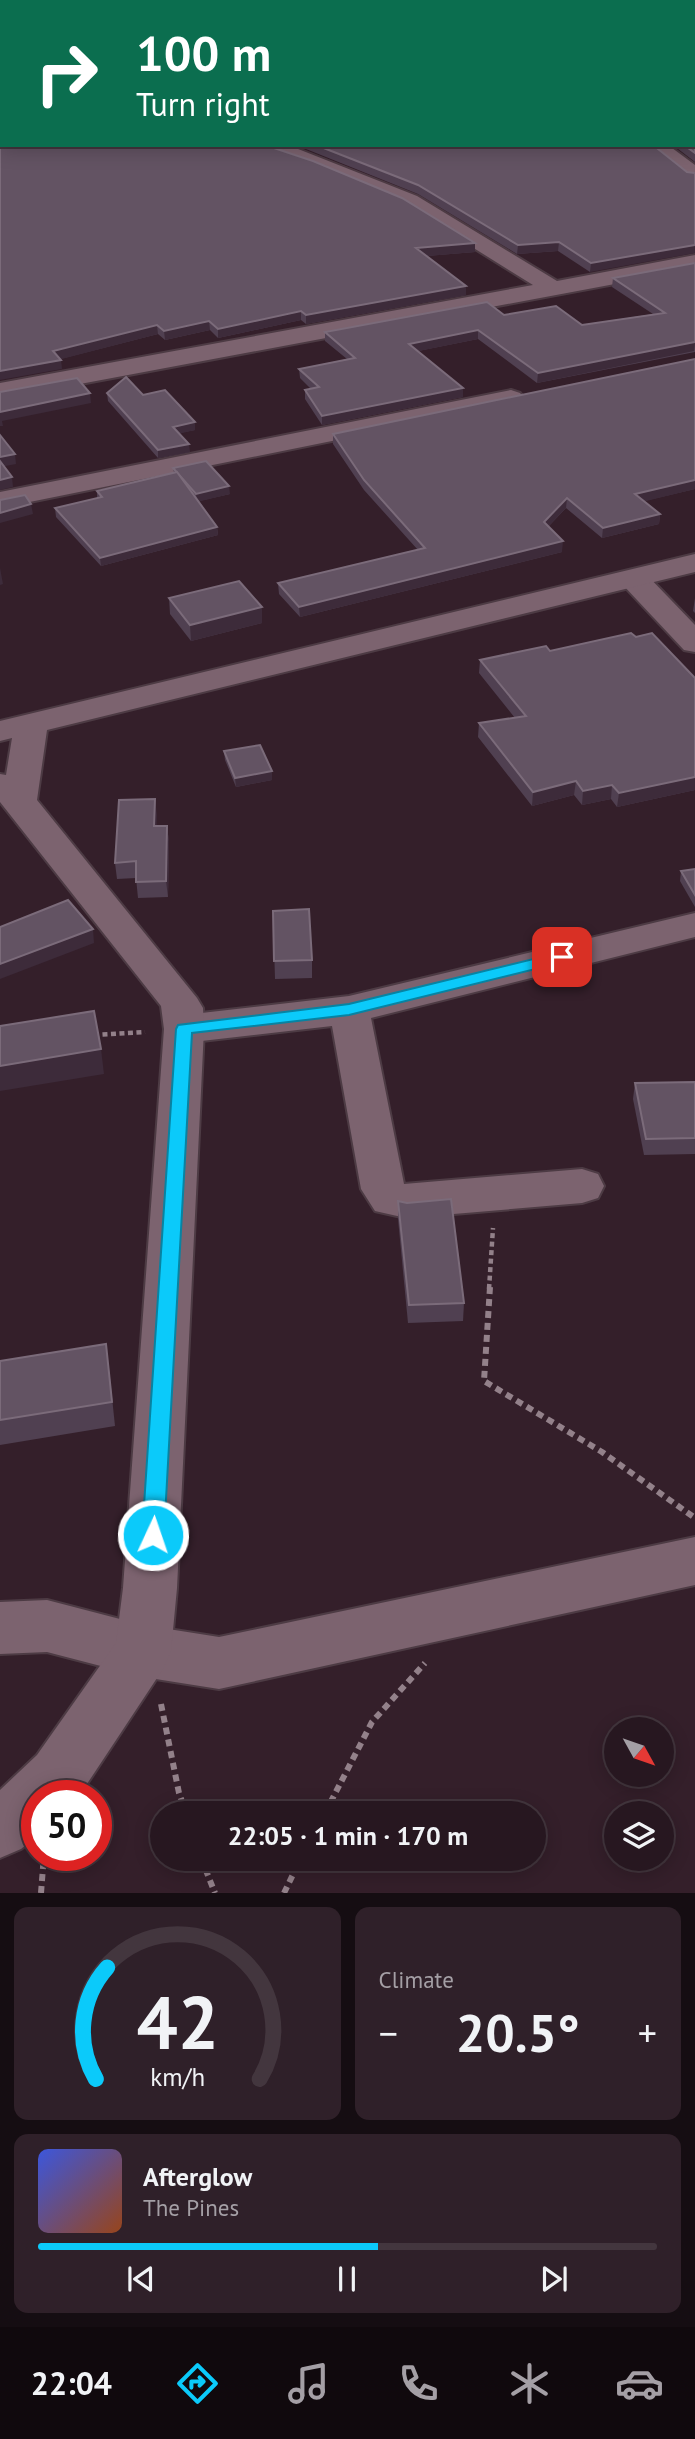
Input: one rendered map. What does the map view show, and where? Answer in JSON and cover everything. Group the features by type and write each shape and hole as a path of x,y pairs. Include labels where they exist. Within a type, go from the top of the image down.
{"street":[{"path":"274,147 411,200 555,289"},
{"path":"659,147 695,174"},
{"path":"0,391 695,262"},
{"path":"0,500 533,393"},
{"path":"53,1780 64,1768 143,1651 150,1588 184,1029 183,1008 176,997 10,793 15,727 695,563"},
{"path":"634,579 695,643"},
{"path":"184,1029 349,1010 695,925"},
{"path":"349,1010 383,1189 391,1199 406,1201 582,1186"},
{"path":"0,1628 47,1626 143,1651 219,1663 695,1561"},
{"path":"0,1828 21,1810"}],"path":[{"path":"92,1035 184,1029"},
{"path":"495,1193 484,1381 602,1452 695,1518"},
{"path":"331,1801 372,1722 425,1663 449,1615"},
{"path":"143,1651 164,1711 182,1801"},
{"path":"41,1893 43,1871"},
{"path":"206,1871 215,1893"},
{"path":"284,1893 295,1871"}],"building":[{"path":"0,147 271,147 313,161 402,198 475,243 416,248 466,286 306,315 301,311 218,329 209,321 164,331 157,325 53,351 61,360 0,371"},
{"path":"321,147 656,147 687,172 695,173 695,245 591,263 559,242 518,245 418,185"},
{"path":"695,263 695,342 538,373 478,330 409,344 463,388 322,416 305,390 319,387 299,369 355,358 325,332 487,302 504,315 556,306 582,325 665,313 613,278"},
{"path":"695,359 695,480 635,494 660,514 603,528 567,498 544,522 563,541 299,607 278,583 425,548 364,480 333,434"},
{"path":"126,377 143,395 165,390 195,422 173,427 189,444 158,450 107,393"},
{"path":"77,378 90,393 0,412 0,392"},
{"path":"0,435 15,454 0,457"},
{"path":"0,461 12,477 0,480"},
{"path":"206,461 229,486 196,494 173,468"},
{"path":"177,472 217,527 100,558 55,508 102,497 97,491"},
{"path":"25,495 31,504 0,513 0,500"},
{"path":"239,581 262,607 190,625 169,598"},
{"path":"631,633 636,637 652,633 695,678 695,777 619,793 612,785 583,791 576,781 533,792 479,723 526,716 480,660 546,646 550,651"},
{"path":"260,745 272,771 235,778 224,751"},
{"path":"155,799 154,826 167,826 166,881 136,882 136,861 115,863 119,800"},
{"path":"695,869 695,895 681,871"},
{"path":"68,900 93,929 0,964 0,927"},
{"path":"309,909 312,960 274,961 273,911"},
{"path":"94,1011 101,1049 0,1066 0,1026"},
{"path":"695,1082 695,1138 646,1139 635,1083"},
{"path":"451,1199 464,1303 409,1305 398,1201 407,1203"},
{"path":"106,1344 112,1402 0,1420 0,1361"}],"route":[{"path":"153,1535 184,1029 349,1010 562,957"}]}
